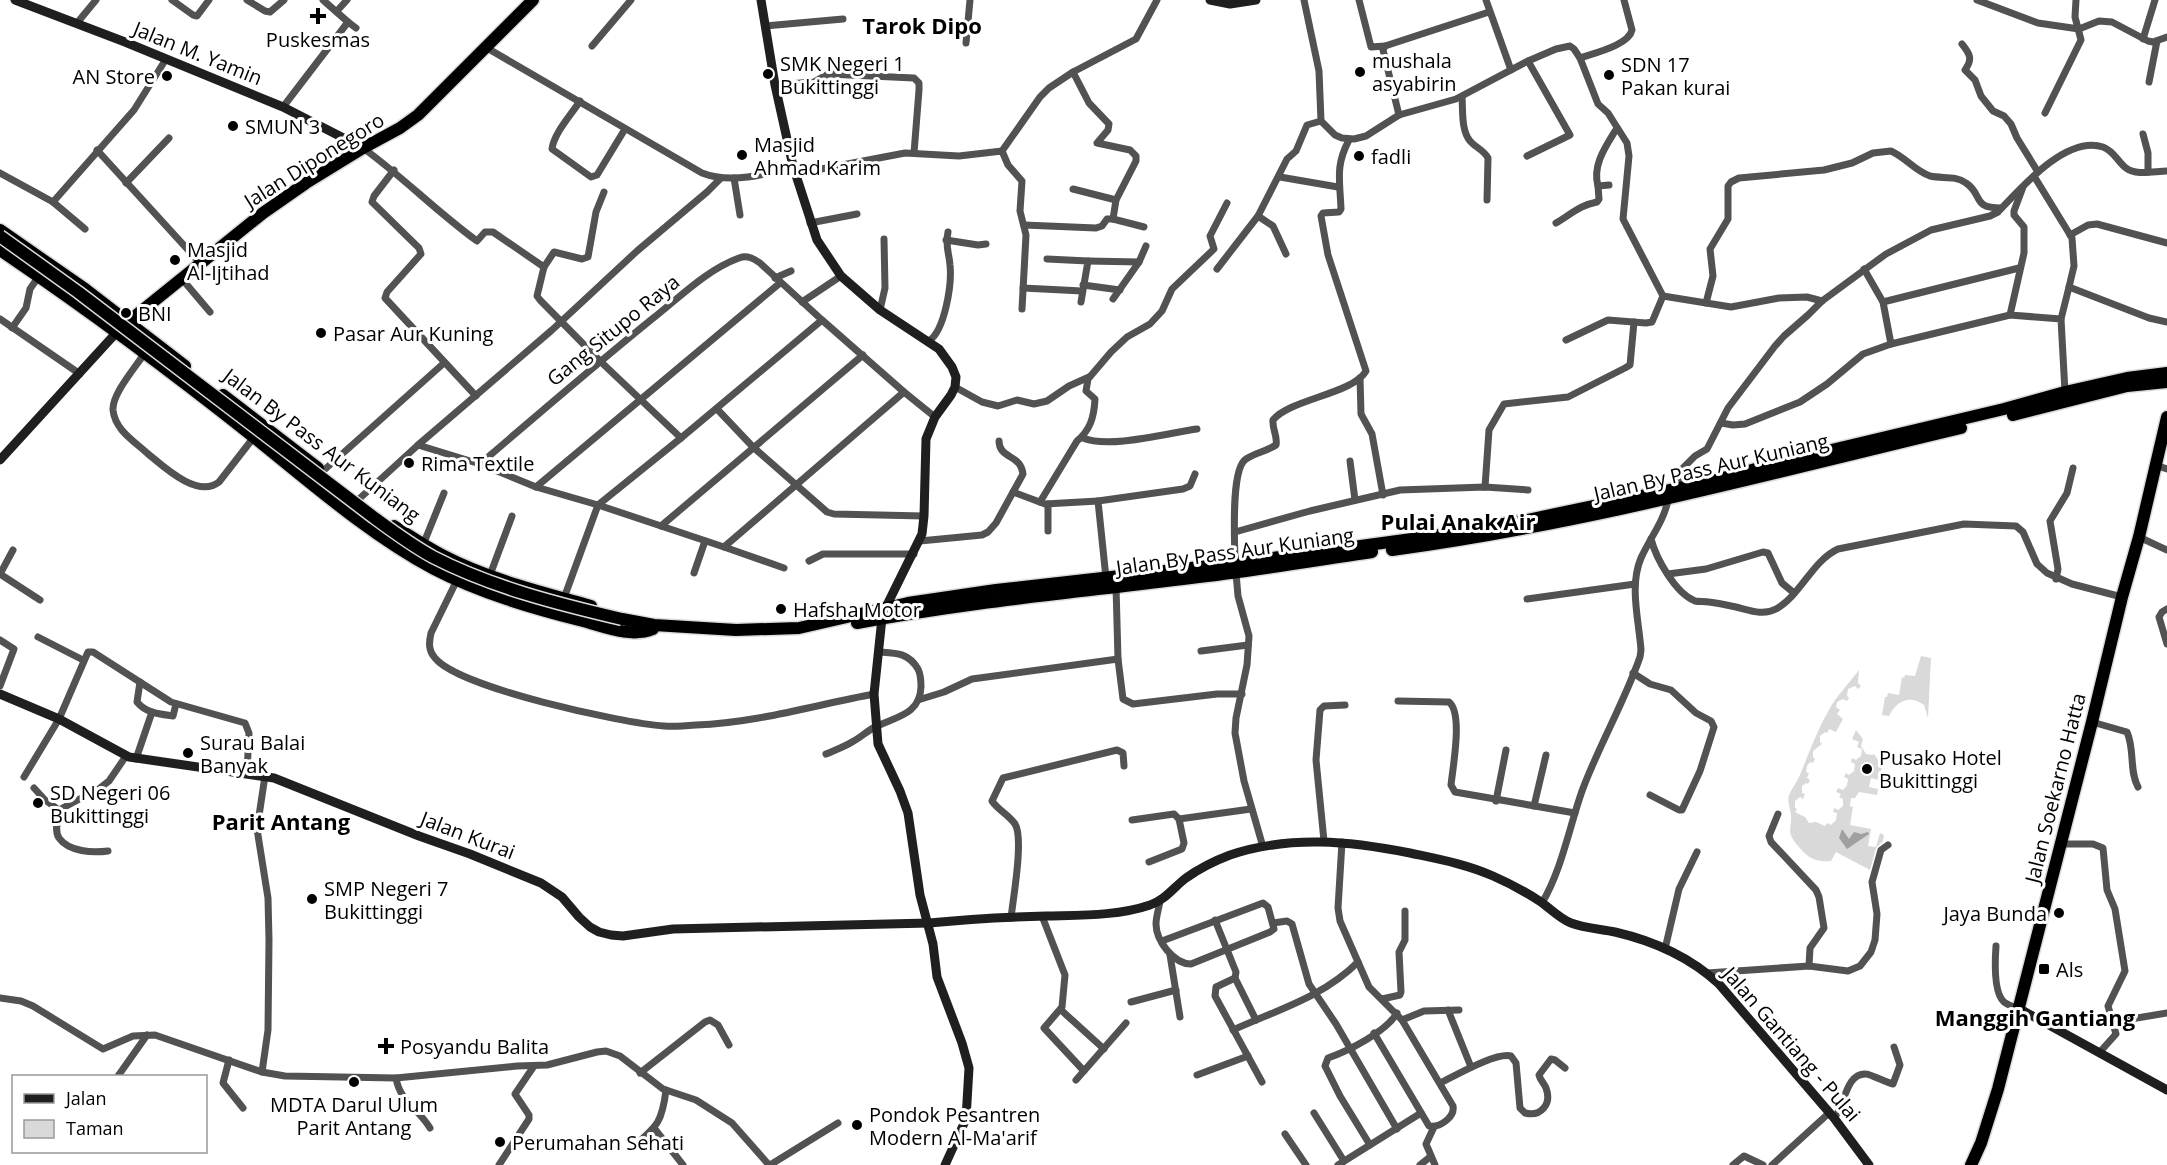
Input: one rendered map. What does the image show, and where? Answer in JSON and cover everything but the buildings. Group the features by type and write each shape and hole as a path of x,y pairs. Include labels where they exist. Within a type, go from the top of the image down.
{"highway":[{"name":"Jalan Diponegoro","path":"128,321 263,213 363,148 418,116 533,0"},
{"name":"Jalan By Pass Aur Kuniang","path":"0,230 128,321 359,499 423,544 456,562 490,575 564,598 641,617 651,621 654,627"},
{"name":"Jalan By Pass Aur Kuniang","path":"0,236 78,292 416,547 433,557 488,580 622,622"},
{"name":"Jalan By Pass Aur Kuniang","path":"0,243 76,297 402,544 460,575 542,604 654,627 799,631 884,614 908,603 1116,586 1230,568 1480,537 1574,514 1668,500 1774,468"},
{"name":"Jalan By Pass Aur Kuniang","path":"0,250 116,333 387,540 434,569 522,604 595,624 638,633 654,627"},
{"name":"Jalan By Pass Aur Kuniang","path":"2005,413 2065,392 2127,378 2167,374"},
{"path":"194,392 203,380"},
{"name":"Jalan By Pass Aur Kuniang","path":"1574,514 1678,487 1774,468 2005,413 2127,386 2167,382"},
{"name":"Jalan Soekarno Hatta","path":"1971,1165 1981,1143 1998,1089 2139,537 2167,417"},
{"name":"Jalan By Pass Aur Kuniang","path":"1026,592 1106,578 1230,568"}],"street":[{"name":"Jalan M. Yamin","path":"15,0 283,107 363,148"},
{"path":"77,23 96,0"},
{"path":"172,0 197,16 209,0"},
{"path":"247,0 270,12 284,0"},
{"path":"324,0 356,28"},
{"path":"337,11 347,0"},
{"path":"592,46 631,0"},
{"path":"761,0 775,85 794,170 810,223 822,249 841,276 880,310 939,349 952,366 956,377 956,387 935,417 926,439 924,516 920,541 884,614 874,694 875,727 882,755 900,790 908,813 920,895 933,944 937,977 969,1068 966,1119 945,1165"},
{"path":"966,43 970,0"},
{"path":"487,48 702,173 720,178 734,178 898,153 959,156 1002,151 1045,93 1073,72 1136,39 1157,0"},
{"path":"1210,0 1222,3 1256,0"},
{"path":"1304,0 1319,71 1321,121 1335,135 1349,140 1366,136 1399,115 1462,97 1528,61 1565,46 1572,48 1580,58 1598,104 1608,113 1627,144 1629,156 1623,219 1663,296"},
{"path":"1359,0 1371,47 1385,46 1489,12"},
{"path":"1486,0 1511,70"},
{"path":"1580,58 1616,45 1631,34 1624,0"},
{"path":"1977,0 1993,3 2032,21 2079,29 2099,21 2112,22 2143,39 2157,40 2167,37"},
{"path":"2046,113 2080,42 2074,12 2076,0"},
{"path":"2143,39 2155,0"},
{"path":"765,27 843,19"},
{"path":"283,107 348,22"},
{"path":"2149,82 2157,40"},
{"path":"1962,44 1970,57 1966,73 1975,80 1981,96 1993,111 2004,116 2011,124 2070,235 2074,256 2061,319 2065,392"},
{"path":"1385,46 1383,50 1399,115"},
{"path":"53,202 134,110 166,59"},
{"path":"1527,156 1570,135 1528,61"},
{"path":"1073,72 1089,103 1109,124 1108,130 1097,143 1130,150 1136,156 1136,161 1116,201 1113,219"},
{"path":"775,85 814,82 828,74 914,78 919,83 914,153"},
{"path":"1462,97 1466,134 1475,146 1485,152 1488,158 1487,200"},
{"path":"580,101 552,145 552,149 591,177 597,175 625,129"},
{"path":"1217,269 1258,216 1280,177 1287,159 1296,151 1307,125 1321,121"},
{"path":"1556,223 1581,206 1599,199 1596,178 1598,164 1617,128"},
{"path":"2143,134 2148,153 2148,172"},
{"path":"126,183 170,138"},
{"path":"1263,847 1251,809 1235,733 1248,645 1247,625 1230,568 1235,532 1235,492 1245,460 1272,448 1277,443 1273,425 1277,415 1323,396 1365,374 1365,367 1328,255 1321,216 1323,213 1341,211 1338,187 1340,163 1349,140"},
{"path":"1678,487 1683,468 1695,456 1707,449 1728,408 1775,346 1822,301 1886,254 1931,230 1990,216 2053,160 2081,145 2102,147 2110,151 2126,168 2134,172 2167,171"},
{"path":"363,148 394,170 477,241 485,232 493,232 544,267"},
{"path":"97,150 200,263"},
{"path":"1002,151 1008,165 1022,182 1020,219 1026,235 1022,309"},
{"path":"1706,303 1713,276 1710,249 1728,219 1728,186 1739,178 1824,170 1852,163 1873,153 1891,151 1928,175 1964,182 1970,186 1983,205 1988,208 2001,208"},
{"path":"394,170 378,190 372,202 420,248 421,254 387,292 385,298 476,396"},
{"path":"0,173 53,202 85,229"},
{"path":"1280,177 1338,187"},
{"path":"359,499 561,322 720,178"},
{"path":"734,178 740,216"},
{"path":"1598,186 1609,185"},
{"path":"2010,315 2024,253 2024,227 2014,215 2014,211 2024,185"},
{"path":"1074,189 1116,201"},
{"path":"604,192 596,212 588,257 582,259 554,252 544,267 537,296 600,361 681,438"},
{"path":"1047,531 1044,503 1077,441 1083,438 1093,415 1094,396 1086,391 1090,376 1121,341 1145,328 1159,315 1172,289 1214,249 1210,236 1227,203"},
{"path":"810,223 857,214"},
{"path":"1258,216 1273,226 1286,254"},
{"path":"1024,225 1096,228 1102,226 1107,219 1113,219 1144,227"},
{"path":"2070,235 2088,225 2097,224 2167,243"},
{"path":"929,341 938,333 944,315 950,267 946,252 947,236 978,245 986,244"},
{"path":"880,310 885,288 884,239"},
{"path":"1113,299 1139,262 1146,246"},
{"name":"Gang Situpo Raya","path":"480,464 600,361 714,270 739,258 751,257 760,263 822,320 935,417"},
{"path":"1047,259 1139,262"},
{"path":"1081,302 1088,261"},
{"path":"1883,302 2019,268"},
{"path":"1864,269 1883,302 1891,344"},
{"path":"536,487 791,271"},
{"path":"12,328 26,308 30,289 39,276"},
{"path":"802,302 841,276"},
{"path":"182,279 210,312"},
{"path":"2069,287 2149,318 2167,322"},
{"path":"1023,288 1120,290"},
{"path":"1663,296 1731,307 1779,298 1807,297 1822,301"},
{"path":"1566,340 1608,320 1652,322 1663,296"},
{"path":"1721,423 1745,424 1800,402 1812,396 1863,354 1891,344 2010,315 2061,319"},
{"path":"0,319 80,374"},
{"path":"564,598 598,505 822,320"},
{"path":"1485,488 1489,430 1504,404 1531,399 1568,397 1630,365 1634,321"},
{"path":"0,460 116,333"},
{"path":"144,354 119,392 113,410 116,421 123,432 173,474 189,483 214,486 254,437"},
{"path":"661,526 863,355"},
{"path":"323,471 444,363"},
{"path":"956,387 982,402 998,406 1017,400 1034,404 1047,401 1069,386 1090,376"},
{"path":"1360,378 1361,414 1372,434 1383,495"},
{"path":"724,547 904,392"},
{"path":"717,409 753,447 822,509 834,514 924,516"},
{"path":"1083,438 1093,441 1124,441 1197,429"},
{"path":"920,541 988,532 996,523 1023,471 1018,462 1002,451 999,441"},
{"path":"418,445 480,464 536,487 598,505 784,568"},
{"path":"1350,461 1355,500"},
{"path":"2155,465 2167,469"},
{"path":"2056,579 2058,569 2050,521 2067,493 2073,468"},
{"path":"1013,492 1044,503 1098,501 1183,489 1190,486 1195,474"},
{"path":"1235,532 1355,500 1404,490 1485,488 1528,490"},
{"path":"423,544 444,493"},
{"path":"1542,903 1555,878 1594,759 1641,650 1635,584 1640,560 1665,513 1668,500"},
{"path":"1098,501 1106,578"},
{"path":"490,575 512,516"},
{"path":"1651,539 1655,553 1668,574 1681,591 1697,602 1710,602 1763,613 1774,610 1794,593 1827,556 1838,549 1964,524 2016,526 2020,528 2042,570 2056,579 2122,597"},
{"path":"2139,537 2167,550"},
{"path":"694,573 705,541"},
{"path":"13,550 0,574 40,600"},
{"path":"1668,574 1706,568 1762,552 1768,553 1782,583 1794,593"},
{"path":"809,561 823,554 914,554"},
{"path":"457,580 431,633 430,651 435,659 446,668 486,685 542,702 664,726 749,721 874,694"},
{"path":"1527,599 1635,584"},
{"path":"1116,586 1118,659 1124,699 1133,704 1217,694 1242,694"},
{"path":"2167,609 2159,616 2167,644"},
{"path":"38,637 83,660"},
{"path":"0,640 14,649 0,686"},
{"path":"1201,651 1248,645"},
{"path":"24,777 59,719 88,652 93,652 176,704 245,723 249,733 247,773"},
{"path":"826,754 853,742 875,727 911,712 918,700 921,680 913,662 903,654 878,652"},
{"path":"918,700 944,692 972,678 1118,659"},
{"path":"1633,673 1650,684 1676,692 1696,713 1711,721 1714,727 1700,771 1682,810 1650,795"},
{"path":"140,682 137,702 140,706 152,712 173,716 176,704"},
{"name":"Jalan Kurai","path":"0,694 59,719 126,756 247,773 284,781 419,836 470,854 541,883 562,897 579,918 599,932 623,936 656,930 928,922"},
{"path":"1398,701 1449,702 1454,706 1457,718 1452,789 1459,795 1575,813"},
{"path":"1324,841 1316,760 1320,710 1324,706 1345,705"},
{"path":"136,759 152,712"},
{"path":"2092,722 2127,732 2134,762 2133,777 2138,787"},
{"path":"1011,918 1014,881 1018,865 1017,829 992,801 1003,778 1120,750 1123,753 1124,766"},
{"path":"1496,801 1506,750"},
{"path":"1534,806 1546,755"},
{"path":"59,810 100,788 126,756"},
{"path":"262,1072 268,1030 269,929 268,898 257,829 265,776"},
{"path":"34,788 59,810"},
{"path":"1179,819 1251,809"},
{"path":"59,810 57,828 59,837 67,844 82,851 108,851"},
{"path":"1132,820 1174,814 1179,819 1184,843 1182,849 1149,862"},
{"path":"1778,814 1769,840 1816,890 1819,897 1824,928 1810,948 1809,966"},
{"name":"Jalan Gantiang - Pulai","path":"928,922 1084,915 1150,905 1160,901 1186,878 1204,866 1231,855 1263,847 1324,841 1342,842 1379,847 1461,864 1492,876 1542,903 1563,919 1576,925 1615,932 1665,949 1689,960 1707,973 1832,1116 1869,1165"},
{"path":"1342,842 1338,914 1358,962 1369,987 1402,1020 1454,1110 1451,1117 1434,1127 1426,1144 1435,1165"},
{"path":"2061,844 2098,845 2104,851 2107,890 2115,909 2125,971 2108,1006 2116,1034 2099,1053"},
{"path":"1707,973 1809,966 1848,971 1860,966 1865,962 1875,940 1878,926 1872,882 1881,850 1888,845"},
{"path":"1665,949 1679,889 1697,852"},
{"path":"1160,901 1156,926 1162,941 1170,954 1180,962 1191,964 1274,929 1268,907 1263,903 1162,941"},
{"path":"1382,999 1400,995 1401,992 1399,952 1405,940 1405,911"},
{"path":"1042,916 1065,971 1061,1010 1045,1026 1044,1031 1084,1071"},
{"path":"1215,920 1236,972 1235,978 1256,1020"},
{"path":"1273,923 1287,921 1292,924 1306,978 1397,1129"},
{"path":"1995,946 1996,980 2002,999 2167,1090"},
{"path":"1170,954 1180,1017"},
{"path":"1233,1030 1316,994 1339,980 1358,962"},
{"path":"1235,978 1219,984 1215,992 1262,1082"},
{"path":"1131,1002 1176,990"},
{"path":"0,998 27,1003 103,1049 133,1036 147,1035 166,1038 262,1072 285,1076 396,1078 560,1063 606,1051 620,1056 666,1090 696,1100 732,1123 769,1165 838,1123"},
{"path":"1061,1010 1104,1049"},
{"path":"1448,1010 1471,1067"},
{"path":"1402,1020 1424,1011 1459,1010"},
{"path":"1370,1145 1340,1096 1325,1066 1328,1058 1351,1050 1391,1021 1397,1013"},
{"path":"2113,1022 2167,1013"},
{"path":"640,1073 710,1020 718,1025 729,1045"},
{"path":"1076,1080 1126,1023"},
{"path":"1374,1033 1429,1126 1434,1127"},
{"path":"119,1075 147,1035"},
{"path":"1772,1165 1842,1106 1851,1082 1859,1075 1868,1074 1880,1081 1893,1084 1900,1065 1894,1047"},
{"path":"1440,1083 1471,1067 1507,1054 1514,1058 1520,1108 1525,1113 1535,1114 1543,1110 1547,1101 1545,1087 1538,1077 1548,1061 1555,1060 1565,1068"},
{"path":"1197,1075 1248,1056"},
{"path":"229,1060 223,1083 243,1108"},
{"path":"499,1165 529,1119 529,1115 515,1094 534,1066"},
{"path":"396,1078 400,1094 422,1116 430,1128"},
{"path":"633,1147 654,1128 663,1114 666,1090"},
{"path":"1314,1113 1341,1163 1421,1113"},
{"path":"654,1128 683,1165"},
{"path":"1285,1134 1306,1165"},
{"path":"1733,1165 1744,1156 1762,1165"},
{"path":"1420,1165 1430,1157"}],"green space":[{"path":"1921,656 1931,658 1928,718 1924,705 1914,700 1899,703 1889,716 1882,715 1885,697 1888,693 1899,695 1902,677 1915,676"},
{"path":"1859,670 1858,683 1861,686 1858,689 1855,686 1848,689 1847,701 1843,699 1837,702 1836,707 1840,710 1837,714 1843,719 1836,732 1829,729 1827,733 1820,736 1822,744 1813,751 1815,759 1807,766 1806,772 1809,773 1807,778 1810,780 1808,784 1802,786 1802,793 1805,794 1803,799 1800,797 1795,801 1797,809 1795,812 1805,817 1809,823 1816,822 1825,826 1827,823 1831,825 1836,820 1837,813 1833,812 1834,808 1838,810 1843,806 1843,799 1839,797 1841,794 1836,792 1838,788 1843,790 1847,785 1848,779 1844,777 1846,773 1849,775 1854,771 1855,764 1851,762 1852,758 1856,760 1861,756 1862,749 1857,747 1859,742 1852,739 1856,730 1863,739 1861,746 1866,754 1874,754 1882,766 1879,780 1871,778 1869,787 1878,789 1877,795 1859,792 1855,798 1851,798 1850,806 1853,807 1850,825 1871,829 1868,846 1876,847 1880,833 1884,835 1883,841 1876,848 1870,870 1836,852 1831,861 1813,859 1806,854 1795,842 1790,831 1791,814 1788,800 1828,712"}],"shaded area":[{"path":"1842,829 1849,839 1854,832 1861,834 1868,832 1869,834 1847,849 1839,838"}],"place":[{"name":"Puskesmas","path":"318,16"},
{"name":"mushala asyabirin","path":"1360,72"},
{"name":"SMK Negeri 1 Bukittinggi","path":"768,74"},
{"name":"SDN 17 Pakan kurai","path":"1609,75"},
{"name":"AN Store","path":"167,76"},
{"name":"SMUN 3","path":"233,126"},
{"name":"Masjid Ahmad Karim","path":"742,155"},
{"name":"fadli","path":"1359,156"},
{"name":"Masjid Al-Ijtihad","path":"175,260"},
{"name":"BNI","path":"126,313"},
{"name":"Pasar Aur Kuning","path":"321,333"},
{"name":"Rima Textile","path":"409,463"},
{"name":"Hafsha Motor","path":"781,609"},
{"name":"Surau Balai Banyak","path":"188,753"},
{"name":"Pusako Hotel Bukittinggi","path":"1867,769"},
{"name":"SD Negeri 06 Bukittinggi","path":"38,803"},
{"name":"SMP Negeri 7 Bukittinggi","path":"312,899"},
{"name":"Jaya Bunda","path":"2059,913"},
{"name":"Als","path":"2044,969"},
{"name":"Posyandu Balita","path":"386,1046"},
{"name":"MDTA Darul Ulum Parit Antang","path":"354,1082"},
{"name":"Pondok Pesantren Modern Al-Ma'arif","path":"857,1125"},
{"name":"Perumahan Sehati","path":"500,1142"}],"district":[{"name":"Tarok Dipo","path":"922,25"},
{"name":"Pulai Anak Air","path":"1458,521"},
{"name":"Parit Antang","path":"281,821"},
{"name":"Manggih Gantiang","path":"2035,1017"}]}
